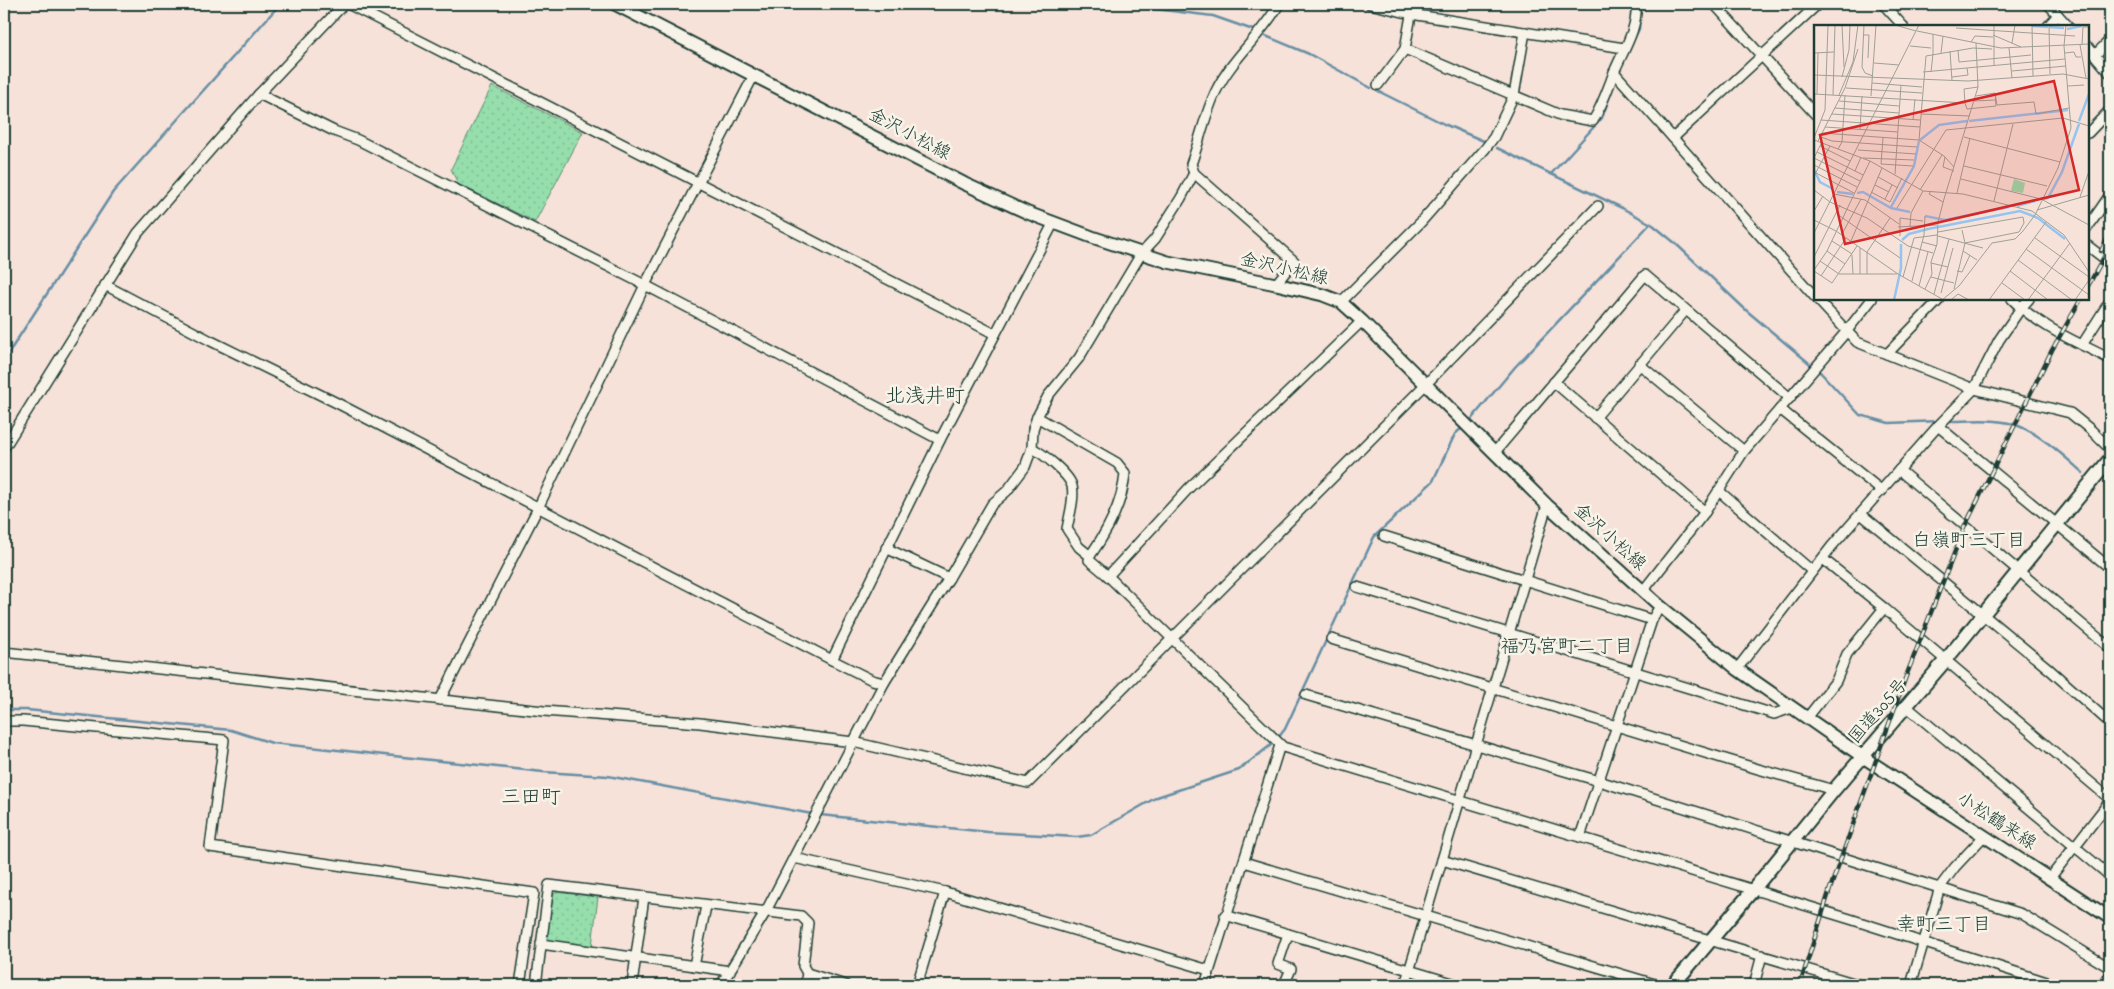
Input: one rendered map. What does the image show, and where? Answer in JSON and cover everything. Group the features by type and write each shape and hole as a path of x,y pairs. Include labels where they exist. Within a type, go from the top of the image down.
{"highway":[{"name":"国道305号","path":"1672,985 1753,890 1791,841 1945,661 2110,460"}],"main road":[{"name":"金沢小松線","path":"615,4 965,184 1054,222 1168,262 1276,284 1323,295 1341,302 1547,505 1642,591 1736,669 1863,757"},
{"name":"小松鶴来線","path":"1863,757 2110,918"}],"street":[{"path":"4,448 138,233 259,94 344,4"},
{"path":"348,4 995,334"},
{"path":"1276,284 1294,261 1194,173 1191,164 1216,91 1246,46 1269,20 1279,4"},
{"path":"1370,4 1411,14 1624,48"},
{"path":"1378,85 1406,49 1413,4"},
{"path":"1406,49 1560,115 1593,121 1604,101 1614,72 1631,36 1637,12 1636,4"},
{"path":"1714,4 1814,113"},
{"path":"1673,138 1818,4"},
{"path":"1883,4 1902,25"},
{"path":"2048,4 2067,25"},
{"path":"2049,25 2058,15"},
{"path":"1341,302 1421,222 1494,137 1514,95 1525,32"},
{"path":"2095,55 2110,40"},
{"path":"2089,48 2110,73"},
{"path":"1614,72 1814,296"},
{"path":"440,700 538,508 645,285 754,75"},
{"path":"259,94 334,131 358,140 645,285 940,440"},
{"path":"2089,132 2110,110"},
{"path":"721,985 765,912 884,683 992,504 1007,491 1025,467 1032,448 1033,430 1037,417 1048,396 1079,358 1141,254 1155,239 1181,198 1194,173"},
{"path":"2089,226 2110,195"},
{"path":"4,652 544,711 700,722 854,742 1028,782 1426,384 1598,206"},
{"path":"832,660 940,440 1054,222"},
{"path":"2089,247 2110,263"},
{"path":"1494,452 1644,275 1790,398"},
{"path":"106,284 210,341 337,403 832,660 884,683"},
{"path":"1818,300 1857,342 1974,389 2070,413 2110,449"},
{"path":"1642,591 1705,512 1744,451 1871,300"},
{"path":"1887,354 1939,300"},
{"path":"2013,300 2021,308 2050,328 2110,359"},
{"path":"1736,669 1812,571 1938,426 1974,389 1999,340 2028,300"},
{"path":"2082,345 2110,302"},
{"path":"1595,418 1685,311"},
{"path":"1108,576 1189,488 1362,321"},
{"path":"1639,364 1744,451"},
{"path":"1554,382 1705,512"},
{"path":"1780,409 1882,491"},
{"path":"1037,417 1117,463 1125,473 1124,488 1118,506 1089,560 1172,638 1280,746 1753,890 2056,985"},
{"path":"1938,426 2110,568"},
{"path":"1032,448 1064,474 1072,486 1067,529 1079,548 1090,556"},
{"path":"1899,470 2110,648"},
{"path":"1719,491 1812,571"},
{"path":"1405,985 1458,800 1547,505"},
{"path":"1861,514 2049,669 2110,723"},
{"path":"1384,536 1652,620"},
{"path":"886,548 949,578"},
{"path":"1823,559 1884,608 2110,800 2050,878"},
{"path":"1357,587 1774,714 1792,708"},
{"path":"1580,837 1652,620 1660,606"},
{"path":"1807,718 1836,681 1847,654 1884,608"},
{"path":"1332,639 1758,769 1834,790"},
{"path":"1306,694 1599,782 2022,914 2110,968"},
{"path":"1906,706 2110,876"},
{"path":"4,721 23,721 224,740 210,847 534,893 520,985"},
{"path":"1205,985 1280,746"},
{"path":"1911,985 1940,887 1955,867 1984,836"},
{"path":"794,858 945,892 1209,970"},
{"path":"1442,860 1860,985"},
{"path":"1244,862 1658,985"},
{"path":"536,985 549,885 706,906 801,916 808,923 802,966 807,973 845,985"},
{"path":"917,985 945,892"},
{"path":"632,985 644,898"},
{"path":"694,966 706,906"},
{"path":"1226,915 1459,985"},
{"path":"1284,985 1291,969 1278,964 1288,934"},
{"path":"541,944 730,971"},
{"path":"1754,985 1762,956"},
{"path":"805,985 807,973"},
{"path":"2101,985 2110,975"}],"green space":[{"path":"492,86 583,132 535,222 458,184 451,169"},
{"path":"556,892 598,897 592,946 550,942 547,939 553,896"}],"waterway":[{"path":"4,360 113,192 280,4"},
{"path":"1113,4 1213,16 1256,31"},
{"path":"1631,45 1639,29 1640,17"},
{"path":"1261,34 1309,54 1371,88"},
{"path":"1551,174 1602,118 1614,84"},
{"path":"1378,91 1444,124 1486,142"},
{"path":"1497,148 1622,208 1653,225 1675,243 1747,311 1821,373 1860,415 1889,423 1940,421"},
{"path":"1469,422 1515,367 1650,224"},
{"path":"1948,421 1997,421 2022,427 2050,445 2083,473"},
{"path":"1278,738 1285,729 1374,537 1433,481 1455,434 1463,427"},
{"path":"4,710 27,710 231,730 272,743 543,772 608,776 812,814"},
{"path":"820,815 988,832 1077,837 1091,835 1157,797 1239,770 1271,745"}],"railway":[{"path":"2101,251 2110,234"},
{"path":"2089,284 2110,246"},
{"path":"1800,985 1830,889 1905,679 1964,528 2052,350 2080,300"}],"district":[{"name":"北浅井町","path":"925,397"},
{"name":"白嶺町三丁目","path":"1969,541"},
{"name":"福乃宮町二丁目","path":"1567,647"},
{"name":"三田町","path":"531,798"},
{"name":"幸町三丁目","path":"1944,925"}]}
